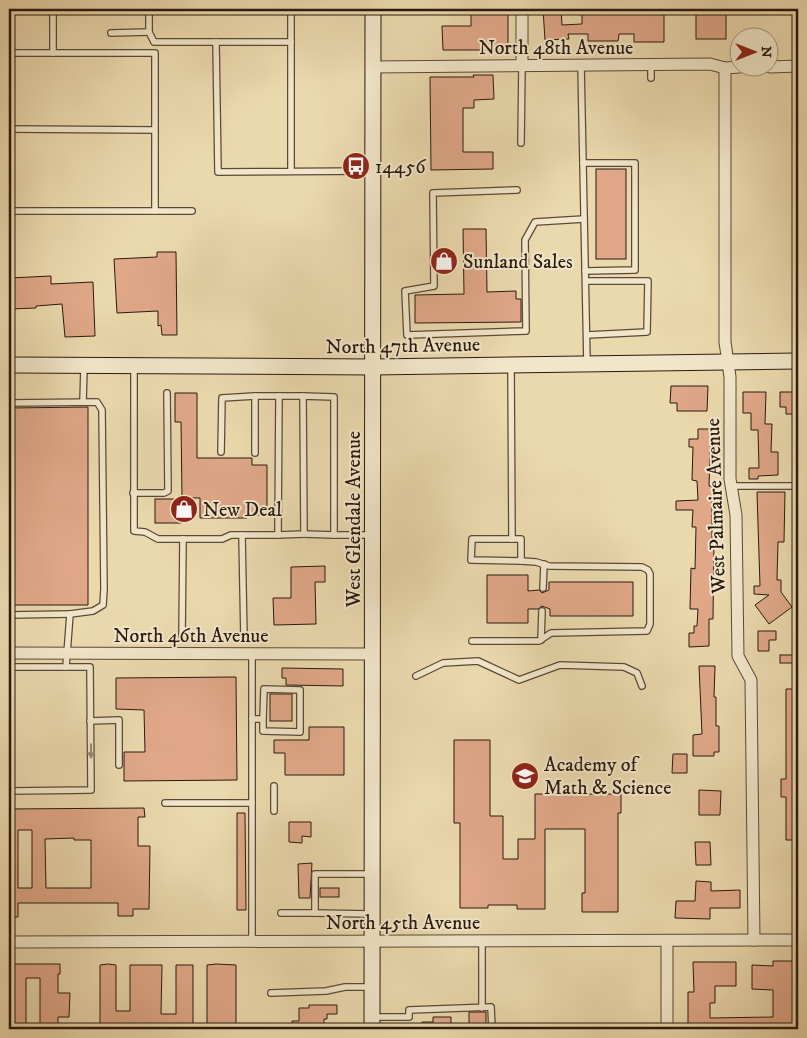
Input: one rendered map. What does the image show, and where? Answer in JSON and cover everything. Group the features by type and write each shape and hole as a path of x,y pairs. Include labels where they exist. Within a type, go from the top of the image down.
{"main road":[{"name":"West Glendale Avenue","path":"372,9 372,1023"},
{"name":"North 47th Avenue","path":"9,365 372,366 798,361"}],"street":[{"path":"522,9 522,65"},
{"name":"North 48th Avenue","path":"372,67 710,64 730,68"},
{"path":"780,67 798,66"},
{"name":"West Palmaire Avenue","path":"725,68 725,342 730,377 731,486 736,515 738,656 751,680 754,940"},
{"name":"North 46th Avenue","path":"9,653 373,654"},
{"name":"North 45th Avenue","path":"9,942 798,940"},
{"path":"667,941 667,1029"}],"lane":[{"path":"53,9 53,53"},
{"path":"149,9 149,32 154,42 292,42"},
{"path":"291,10 291,171"},
{"path":"111,33 149,32"},
{"path":"216,42 218,172 372,171"},
{"path":"9,53 155,53 155,210"},
{"path":"521,142 522,65"},
{"path":"581,65 587,363"},
{"path":"651,65 651,78"},
{"path":"9,129 154,130"},
{"path":"583,163 635,163 635,270 586,271"},
{"path":"517,190 433,193 434,286 405,291 407,335 526,331 525,240 535,222 584,219"},
{"path":"9,211 192,211"},
{"path":"586,282 648,281 647,332 587,335"},
{"path":"511,364 512,539"},
{"path":"83,402 84,365"},
{"path":"134,365 134,531 145,532 158,538 222,539 231,535 304,534 372,536"},
{"path":"133,493 164,493 168,491 168,393"},
{"path":"221,452 222,398 255,396 334,397 334,535"},
{"path":"255,396 255,453"},
{"path":"278,535 279,396"},
{"path":"303,396 304,534"},
{"path":"9,403 97,402 102,410 104,589 103,604 94,611 70,614 9,615"},
{"path":"731,486 798,486"},
{"path":"242,535 244,639"},
{"path":"182,637 183,538"},
{"path":"472,641 539,641 551,633 647,631 650,624 650,574 648,570 642,567 549,566 521,561 471,560 472,539 521,539 521,561"},
{"path":"543,588 544,564"},
{"path":"542,611 542,640"},
{"path":"66,667 70,614"},
{"path":"252,654 252,941"},
{"path":"416,676 444,663 478,662 519,680 560,665 624,667 637,673 642,686"},
{"path":"10,667 66,667 90,667 91,790 12,791 10,667"},
{"path":"264,689 300,690 300,732 263,731 263,719 264,689"},
{"path":"252,719 263,719"},
{"path":"90,721 119,720 119,765"},
{"path":"274,786 274,811"},
{"path":"165,803 252,803"},
{"path":"315,913 315,874 372,874"},
{"path":"281,913 372,914"},
{"path":"482,941 482,1008"},
{"path":"271,993 326,991 345,987 372,987"},
{"path":"372,1023 409,1017 409,1010 491,1007 492,1029"}],"building":[{"path":"471,9 508,9 508,45 503,45 503,50 443,50 442,26 471,26"},
{"path":"543,9 561,9 562,25 582,24 582,10 664,10 664,42 634,42 634,34 619,34 618,41 588,41 588,34 568,34 569,39 545,40"},
{"path":"696,9 726,9 726,39 696,39"},
{"path":"473,75 493,75 494,99 474,100 474,108 463,108 463,152 493,152 493,169 431,170 430,77 474,77"},
{"path":"596,169 626,169 626,259 596,259"},
{"path":"463,229 486,229 487,292 516,291 516,299 521,299 521,322 415,323 415,295 464,294"},
{"path":"157,252 176,252 177,335 162,335 161,325 158,326 158,311 117,313 114,259 157,257"},
{"path":"51,276 51,284 93,282 95,336 65,337 62,304 36,306 36,308 9,309 9,278"},
{"path":"671,386 708,386 707,411 677,411 677,403 670,403"},
{"path":"743,392 766,392 765,424 772,424 771,452 778,452 778,475 758,476 758,479 749,479 749,468 759,468 758,430 751,430 751,413 743,413"},
{"path":"780,392 798,392 798,414 786,414 786,407 780,407"},
{"path":"175,393 197,393 197,458 252,458 252,465 267,465 267,515 247,515 247,518 200,518 200,498 182,498 181,422 175,422"},
{"path":"88,407 88,605 9,605 9,408"},
{"path":"698,429 711,429 709,486 712,486 712,542 714,541 713,619 709,619 709,646 689,647 689,633 694,633 694,626 697,626 698,609 690,609 691,568 695,569 696,527 692,527 693,510 676,510 676,501 698,500 697,481 692,480 693,447 689,447 689,439 698,439"},
{"path":"757,492 785,492 784,542 778,542 777,580 781,580 781,592 792,607 769,624 755,605 769,595 754,594 754,586 760,586"},
{"path":"155,499 181,499 181,523 155,523"},
{"path":"325,566 325,582 315,582 316,624 274,625 273,598 291,598 291,567"},
{"path":"487,575 528,575 528,591 539,590 542,593 549,590 549,582 633,582 633,616 550,616 550,609 542,606 538,609 528,609 528,623 487,623"},
{"path":"758,631 776,631 776,640 769,640 769,651 758,651"},
{"path":"780,655 798,655 798,663 780,663"},
{"path":"699,666 715,666 714,697 716,697 716,726 719,726 719,752 714,752 714,756 693,756 693,735 702,734"},
{"path":"282,668 343,669 343,686 286,685 286,678 282,678"},
{"path":"236,677 237,780 124,781 124,752 145,752 144,710 116,709 116,678"},
{"path":"786,689 798,689 798,840 786,840 786,797 781,797 781,779 786,779"},
{"path":"270,694 292,694 292,721 270,721"},
{"path":"309,727 344,727 344,775 285,775 285,753 274,753 274,740 309,740"},
{"path":"454,740 490,740 490,816 503,816 503,859 518,859 518,839 535,839 535,794 621,794 621,813 618,813 618,912 582,912 582,893 585,893 585,829 545,829 545,909 517,909 517,905 488,905 488,908 460,908 460,823 454,823"},
{"path":"673,754 687,754 687,773 672,773"},
{"path":"699,790 721,791 720,815 699,815"},
{"path":"144,808 145,817 138,817 138,846 150,846 149,909 133,909 133,916 118,916 118,903 18,903 18,917 9,917 9,809","holes":["18,830 32,830 32,888 18,888","74,838 74,840 91,840 91,888 46,888 45,839"]},
{"path":"237,813 245,813 246,910 237,910"},
{"path":"289,822 311,822 311,837 302,836 302,843 289,842"},
{"path":"695,842 710,842 711,865 696,865"},
{"path":"312,863 310,898 299,898 298,864"},
{"path":"696,881 711,882 711,891 740,890 740,908 710,908 710,919 675,918 676,901 695,901"},
{"path":"320,888 339,888 339,897 320,897"},
{"path":"773,961 793,961 794,991 798,991 798,1029 688,1029 688,992 694,992 693,962 736,962 736,986 715,986 715,1003 710,1003 710,1018 773,1017 773,990 752,989 752,965 773,966"},
{"path":"9,964 60,964 58,993 70,993 69,1017 58,1017 58,1029 40,1029 40,978 26,978 26,1029 9,1029"},
{"path":"100,965 116,965 116,1011 130,1011 130,965 162,965 161,1014 176,1014 176,965 193,965 193,1029 100,1029"},
{"path":"207,965 236,965 236,1029 207,1029"},
{"path":"309,1005 337,1005 337,1014 327,1014 327,1019 324,1019 324,1029 292,1029 292,1021 299,1021 299,1008 309,1008"},
{"path":"469,1012 486,1012 486,1027 469,1029"},
{"path":"433,1017 451,1017 451,1029 422,1029 422,1022 433,1022"}],"place":[{"name":"14456","path":"356,166"},
{"name":"Sunland Sales","path":"444,261"},
{"name":"New Deal","path":"184,509"},
{"name":"Academy of Math & Science","path":"525,776"}]}
